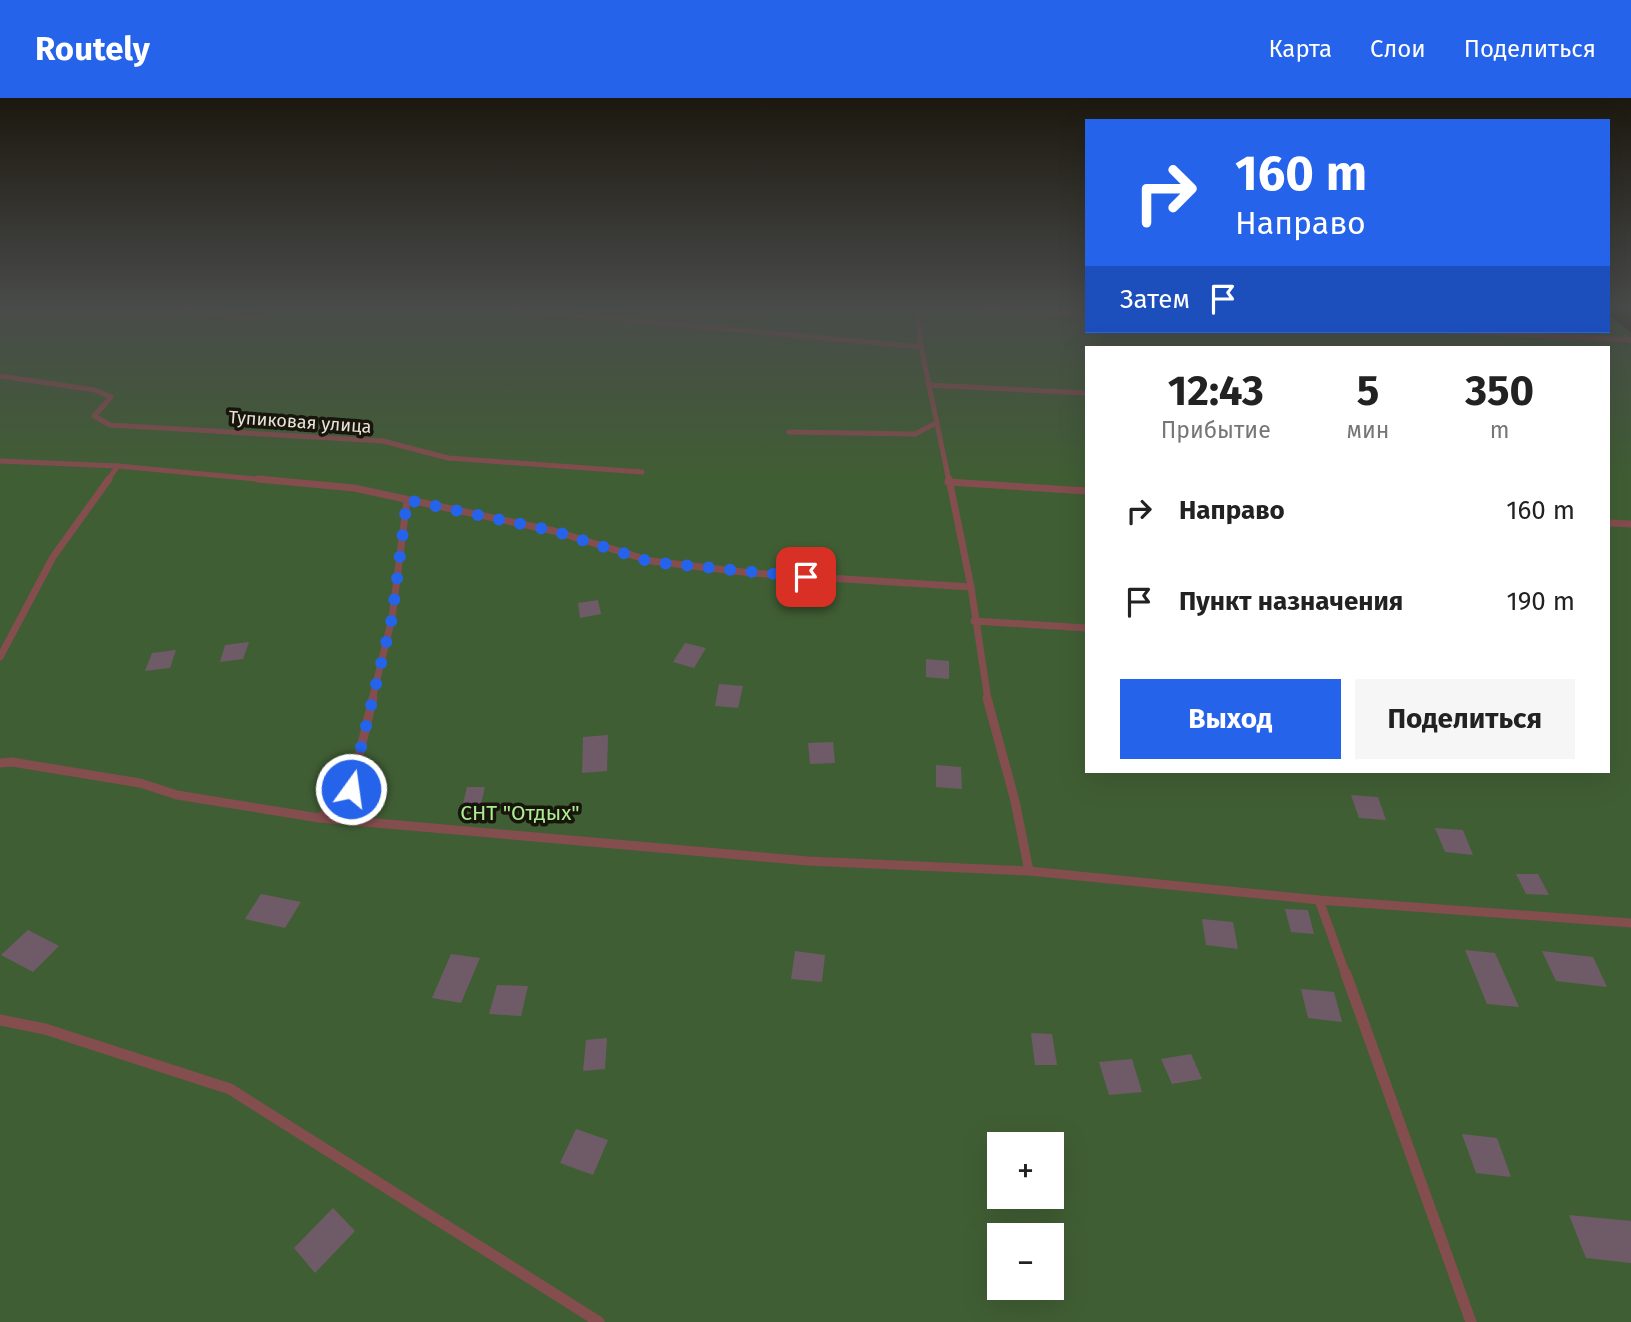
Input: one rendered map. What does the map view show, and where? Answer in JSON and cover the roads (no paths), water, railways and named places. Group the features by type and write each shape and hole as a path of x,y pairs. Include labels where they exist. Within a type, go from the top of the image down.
{"lane":[{"path":"924,363 971,587 988,702 1015,801 1030,871"},
{"name":"Тупиковая улица","path":"0,376 96,390 111,397 94,416 110,425 383,442 448,458 642,472"},
{"path":"929,385 1085,393"},
{"path":"789,432 915,434 936,423"},
{"path":"0,461 118,466 354,488 554,531 651,562 751,573 971,587"},
{"path":"0,657 52,557 118,466"},
{"path":"948,482 1085,491"},
{"path":"319,818 337,805 351,789 392,618 407,500"},
{"path":"1610,523 1631,524"},
{"path":"974,621 1085,628"},
{"path":"0,763 12,762 140,783 177,795 319,818 808,861 1030,871 1320,900 1631,923"},
{"path":"1320,900 1471,1322"},
{"path":"0,1020 45,1029 230,1089 599,1322"}],"park label":[{"name":"СНТ \"Отдых\"","path":"520,813"}]}
